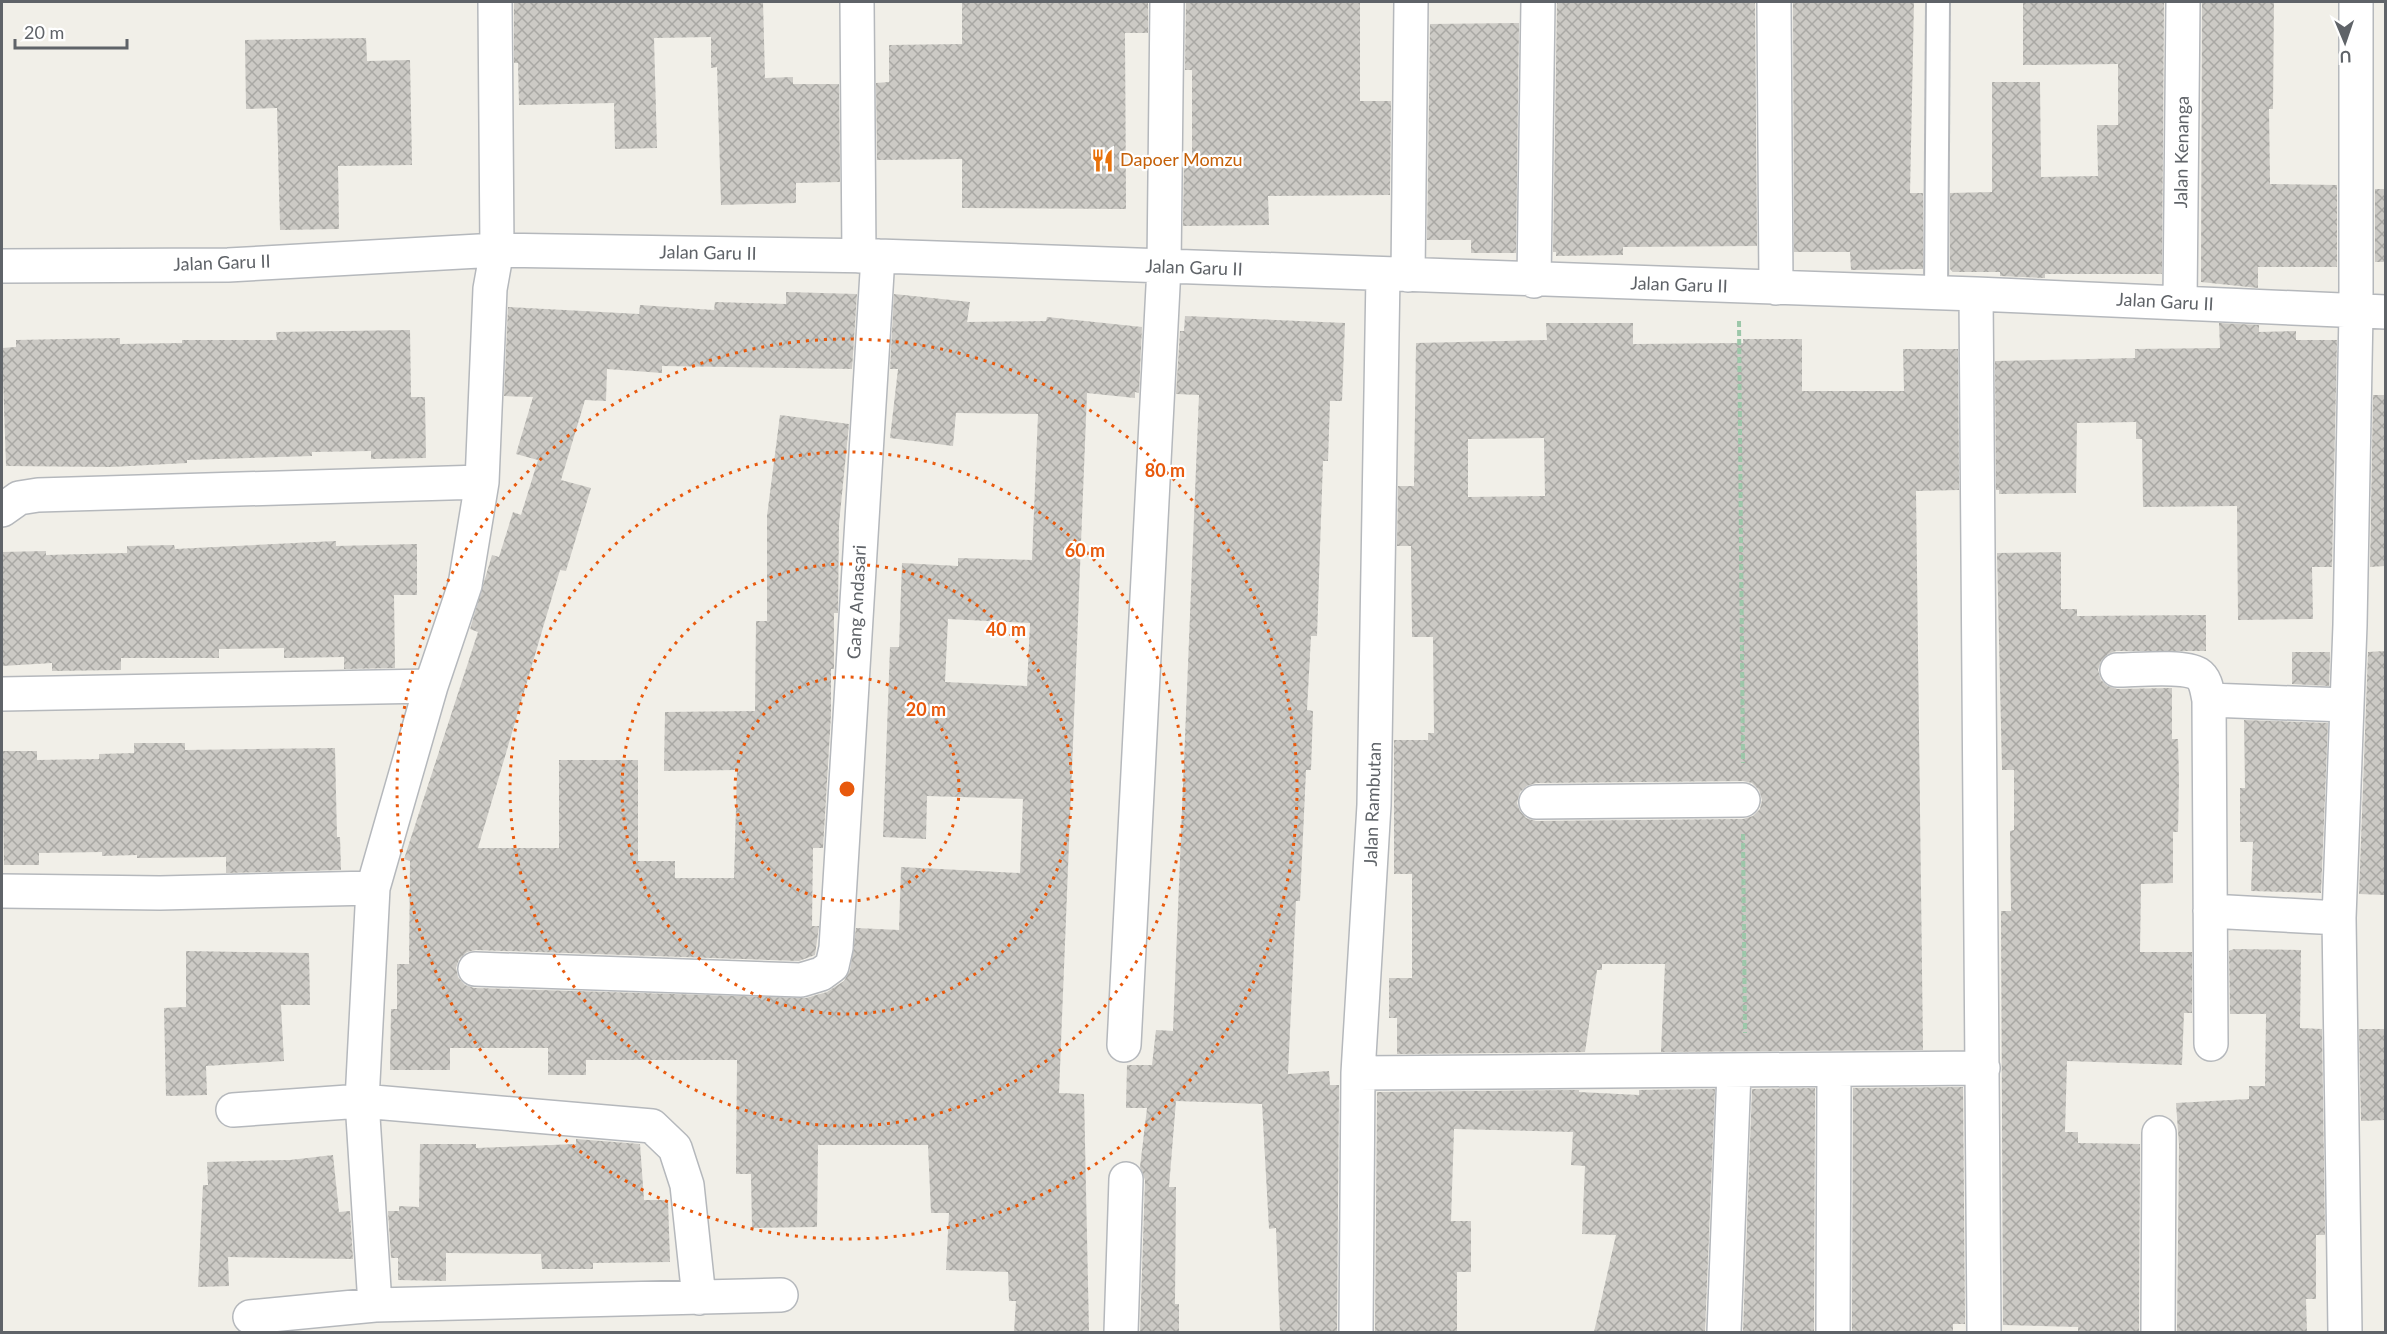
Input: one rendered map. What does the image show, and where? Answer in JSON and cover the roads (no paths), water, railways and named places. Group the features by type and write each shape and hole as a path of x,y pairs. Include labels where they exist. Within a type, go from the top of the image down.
{"street":[{"path":"375,1305 362,1101 373,888 431,686 465,585 482,482 490,289 497,250 495,2"},
{"name":"Gang Andasari","path":"476,969 801,980 820,974 832,966 836,948 868,256 857,2"},
{"path":"1124,1045 1164,267 1167,2"},
{"name":"Jalan Rambutan","path":"1356,1332 1358,1073 1374,805 1396,275 1411,2"},
{"path":"1534,281 1538,2"},
{"path":"1774,2 1776,288"},
{"name":"Jalan Kenanga","path":"2180,302 2183,2"},
{"path":"2345,1332 2339,918 2345,705 2371,312 2356,2"},
{"name":"Jalan Garu II","path":"2,266 228,265 497,250 868,256 1534,281 1976,294 2371,312"},
{"path":"1976,294 1984,1332"},
{"path":"2,510 19,498 38,495 482,482"},
{"path":"2117,670 2186,670 2200,675 2206,684 2209,700 2211,1044"},
{"path":"2,694 431,686"},
{"path":"2209,700 2345,705"},
{"path":"1536,802 1743,800"},
{"path":"4,898 373,888"},
{"path":"2210,911 2339,918"},
{"path":"1358,1073 1834,1071 1983,1068"},
{"path":"1724,1332 1740,1071"},
{"path":"1833,1332 1834,1071"},
{"path":"233,1110 362,1101 652,1126 675,1148 687,1185 699,1298"},
{"path":"2158,1332 2159,1133"},
{"path":"1121,1332 1126,1179"},
{"path":"250,1317 375,1305 781,1295"}],"lane":[{"path":"1936,294 1938,2"}],"place":[{"name":"Dapoer Momzu","path":"1102,160"}]}
